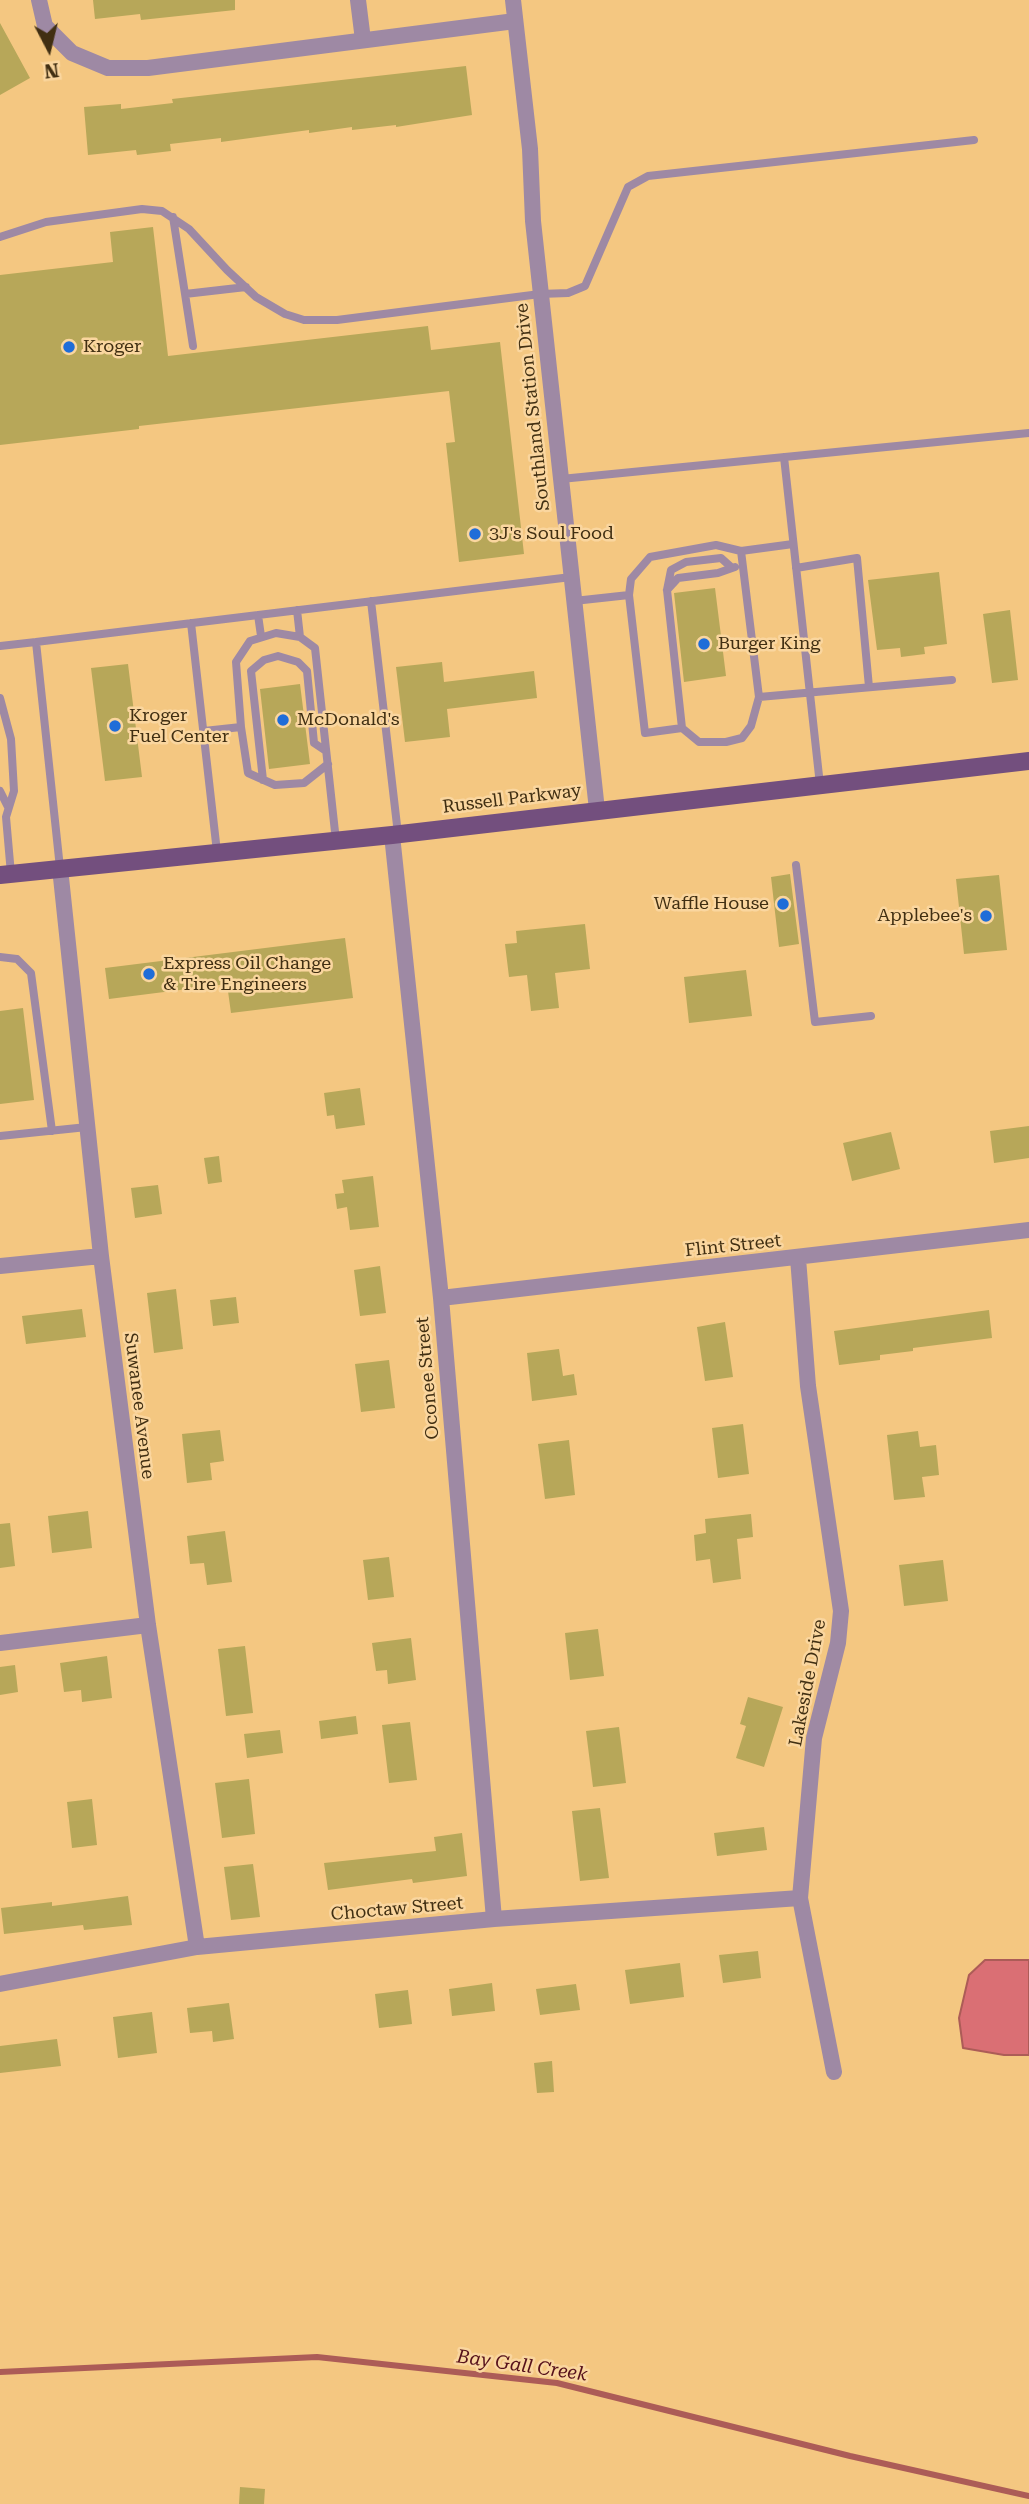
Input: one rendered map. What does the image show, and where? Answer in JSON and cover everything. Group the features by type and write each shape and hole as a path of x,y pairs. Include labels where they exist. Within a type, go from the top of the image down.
{"main road":[{"name":"Russell Parkway","path":"6,874 395,835 1029,761"}],"street":[{"path":"38,0 45,26 72,53 108,68 148,68 516,21"},
{"path":"358,0 363,40"},
{"name":"Southland Station Drive","path":"513,0 530,149 540,294 597,810"},
{"name":"Oconee Street","path":"395,835 441,1298 494,1919"},
{"name":"Suwanee Avenue","path":"60,868 101,1256 148,1625 197,1947"},
{"name":"Flint Street","path":"441,1298 1029,1230"},
{"path":"0,1266 101,1256"},
{"name":"Lakeside Drive","path":"798,1258 808,1386 841,1611 838,1643 814,1738 800,1898 834,2072"},
{"path":"0,1643 148,1625"},
{"name":"Choctaw Street","path":"0,1984 197,1947 494,1919 800,1898"}],"lane":[{"path":"0,237 46,222 142,209 162,211 190,229 256,297 285,314 304,320 337,320 540,294 568,293 585,286 628,187 648,176 974,140"},
{"path":"173,218 193,346"},
{"path":"185,294 246,287"},
{"path":"561,480 1029,433"},
{"path":"784,457 820,785"},
{"path":"682,728 645,733 629,595 631,579 650,557 716,545 741,551 793,544"},
{"path":"732,567 721,558 686,562 671,570 667,590 682,728 699,742 726,742 741,738 751,726 759,697 741,551"},
{"path":"796,568 856,558 869,687"},
{"path":"667,590 678,578 718,573 732,567 743,568"},
{"path":"0,646 571,576"},
{"path":"574,601 629,595"},
{"path":"371,601 395,835"},
{"path":"297,610 300,637"},
{"path":"258,615 261,636"},
{"path":"191,623 218,852"},
{"path":"328,764 304,783 275,785 248,773 236,662 250,641 276,633 300,637 315,648 328,764 336,841"},
{"path":"36,642 60,868"},
{"path":"263,780 251,671 264,660 278,656 298,662 307,671 314,743 326,751"},
{"path":"759,697 952,680"},
{"path":"0,698 10,739 14,791 3,817 6,874"},
{"path":"204,731 241,727"},
{"path":"0,791 8,807"},
{"path":"796,865 815,1022 871,1016"},
{"path":"0,957 17,959 31,973 52,1131"},
{"path":"0,1136 87,1128"}],"shaded area":[{"path":"985,1960 1029,1960 1029,2055 1004,2055 963,2048 959,2018 969,1975"}],"building":[{"path":"93,0 235,0 235,10 141,20 140,14 95,19"},
{"path":"0,23 30,78 0,95"},
{"path":"466,66 472,115 396,127 352,130 352,127 309,133 309,130 221,142 221,138 170,144 171,151 137,155 136,150 88,155 84,107 121,104 121,109 173,103 172,99"},
{"path":"153,227 168,356 428,326 431,350 500,342 524,554 459,562 446,443 455,442 449,391 139,426 139,429 0,445 0,275 113,262 110,232"},
{"path":"939,572 947,644 924,647 925,654 901,657 900,648 877,650 868,580"},
{"path":"715,588 726,676 684,682 674,593"},
{"path":"1010,610 1018,680 992,683 983,614"},
{"path":"442,662 444,682 534,671 537,698 447,709 450,737 405,742 396,667"},
{"path":"128,664 142,777 105,781 91,668"},
{"path":"300,684 310,764 269,769 260,689"},
{"path":"790,874 799,944 779,947 771,877"},
{"path":"999,875 1007,950 964,954 956,879"},
{"path":"585,924 590,969 555,973 559,1008 531,1011 527,975 509,977 505,944 517,943 516,931"},
{"path":"345,938 353,998 231,1013 227,984 109,999 105,968"},
{"path":"746,970 752,1016 689,1023 684,977"},
{"path":"23,1008 34,1100 0,1104 0,1011"},
{"path":"360,1088 365,1125 336,1129 334,1115 327,1116 324,1093"},
{"path":"1029,1126 1029,1158 994,1163 990,1131"},
{"path":"891,1132 900,1169 852,1181 843,1143"},
{"path":"219,1156 222,1182 208,1184 204,1158"},
{"path":"373,1176 379,1227 350,1230 347,1207 337,1209 335,1194 344,1193 342,1180"},
{"path":"158,1185 162,1214 135,1218 131,1188"},
{"path":"380,1266 386,1313 360,1316 354,1270"},
{"path":"176,1289 183,1349 154,1353 147,1293"},
{"path":"236,1297 239,1323 213,1326 210,1300"},
{"path":"82,1309 86,1337 26,1344 22,1316"},
{"path":"989,1310 992,1338 913,1348 913,1351 880,1355 880,1360 839,1365 834,1331"},
{"path":"725,1322 733,1377 705,1381 697,1327"},
{"path":"559,1349 563,1376 574,1374 577,1395 532,1401 527,1353"},
{"path":"389,1360 395,1408 361,1412 355,1364"},
{"path":"743,1424 749,1474 718,1478 712,1428"},
{"path":"220,1430 224,1461 210,1463 212,1480 187,1483 182,1434"},
{"path":"918,1431 920,1447 936,1445 939,1475 922,1477 925,1497 894,1500 887,1435"},
{"path":"569,1440 575,1495 545,1499 538,1444"},
{"path":"88,1511 92,1548 52,1553 48,1516"},
{"path":"751,1514 753,1537 737,1539 741,1579 713,1583 710,1559 696,1561 694,1535 706,1533 705,1519"},
{"path":"10,1523 15,1566 0,1568 0,1524"},
{"path":"225,1531 232,1582 207,1585 204,1563 190,1564 187,1536"},
{"path":"389,1557 394,1597 368,1600 363,1560"},
{"path":"943,1560 948,1601 904,1606 899,1565"},
{"path":"598,1629 604,1676 570,1680 565,1633"},
{"path":"411,1638 416,1680 388,1684 387,1670 376,1671 372,1643"},
{"path":"245,1646 253,1713 226,1716 218,1649"},
{"path":"107,1656 112,1698 82,1702 81,1690 64,1692 60,1663"},
{"path":"15,1665 18,1692 0,1695 0,1667"},
{"path":"748,1697 783,1707 764,1767 736,1758 746,1726 740,1724"},
{"path":"356,1716 358,1734 321,1739 319,1721"},
{"path":"410,1722 417,1780 389,1783 382,1725"},
{"path":"619,1727 626,1783 593,1787 586,1731"},
{"path":"280,1730 283,1753 247,1758 244,1734"},
{"path":"249,1779 255,1834 222,1838 215,1783"},
{"path":"92,1799 97,1845 72,1848 67,1802"},
{"path":"600,1808 609,1878 580,1881 572,1811"},
{"path":"764,1827 767,1850 717,1856 714,1833"},
{"path":"462,1833 467,1876 413,1883 412,1879 328,1890 324,1863 436,1851 434,1837"},
{"path":"253,1864 260,1917 231,1920 224,1867"},
{"path":"128,1896 132,1925 84,1930 83,1925 4,1934 1,1908 52,1902 52,1906"},
{"path":"758,1951 761,1978 723,1983 719,1955"},
{"path":"680,1963 684,1997 630,2004 625,1970"},
{"path":"492,1983 495,2011 452,2016 449,1989"},
{"path":"576,1984 580,2010 540,2015 536,1989"},
{"path":"408,1990 412,2024 379,2028 375,1994"},
{"path":"229,2003 234,2039 213,2042 212,2031 190,2033 187,2008"},
{"path":"152,2012 157,2053 118,2058 113,2017"},
{"path":"57,2039 61,2066 0,2073 0,2046"},
{"path":"552,2061 554,2092 537,2093 534,2063"},
{"path":"240,2487 265,2489 264,2504 239,2504"}],"waterway":[{"name":"Bay Gall Creek","path":"0,2372 317,2357 557,2383 850,2456 1029,2496"}],"place":[{"name":"Kroger","path":"69,347"},
{"name":"3J's Soul Food","path":"475,534"},
{"name":"Burger King","path":"704,644"},
{"name":"McDonald's","path":"283,720"},
{"name":"Kroger Fuel Center","path":"115,726"},
{"name":"Waffle House","path":"783,904"},
{"name":"Applebee's","path":"986,916"},
{"name":"Express Oil Change & Tire Engineers","path":"149,974"}]}
